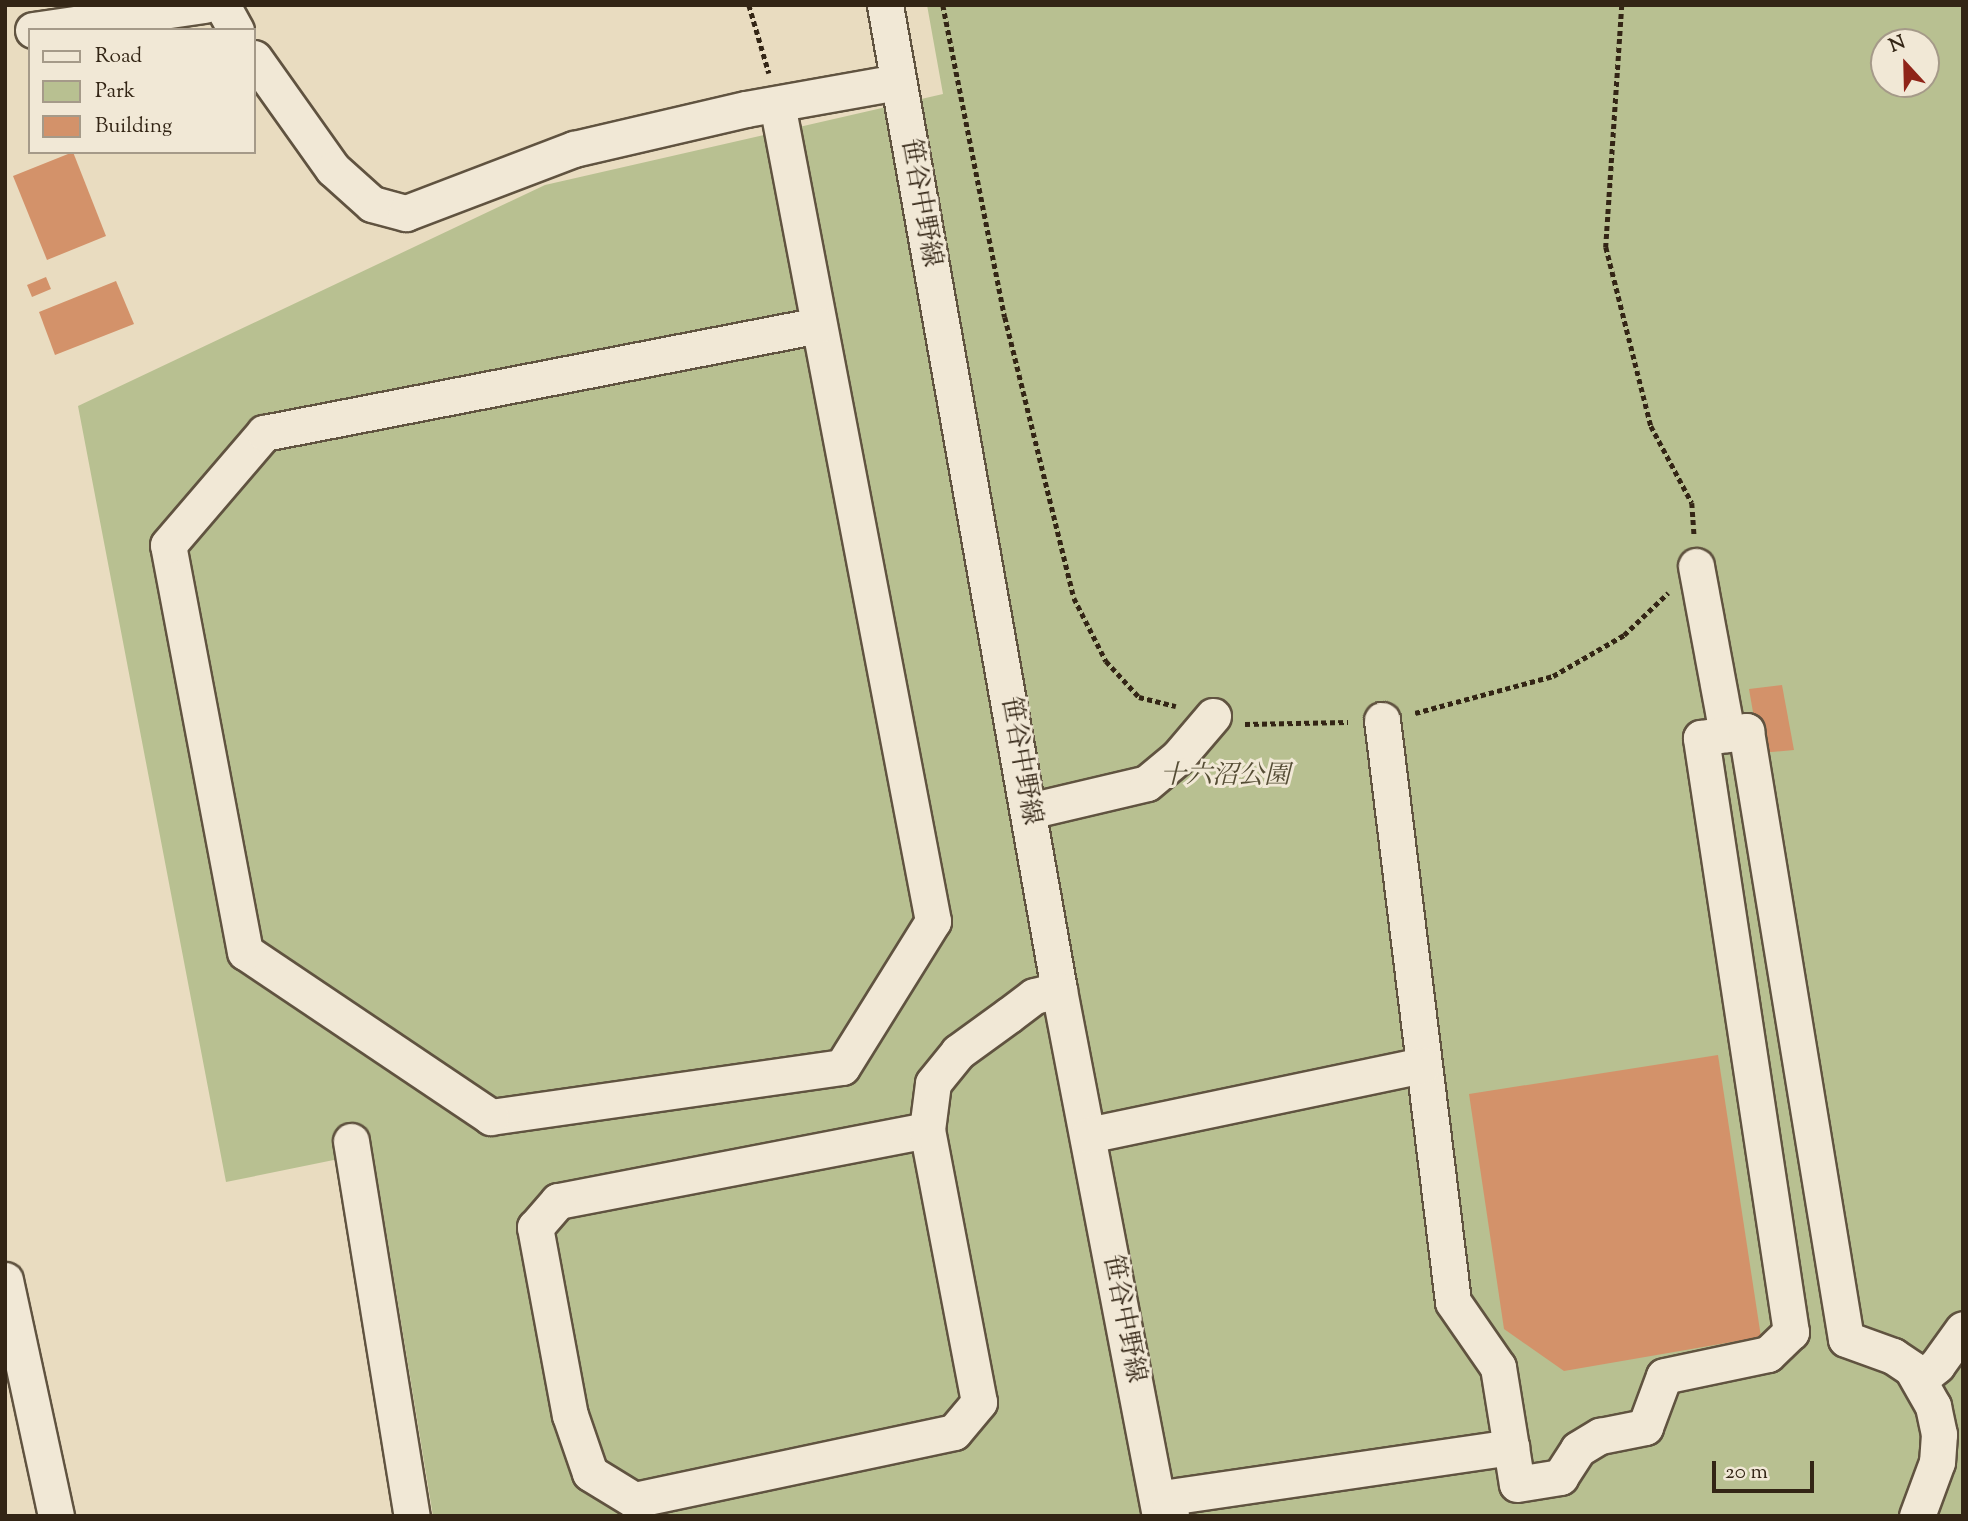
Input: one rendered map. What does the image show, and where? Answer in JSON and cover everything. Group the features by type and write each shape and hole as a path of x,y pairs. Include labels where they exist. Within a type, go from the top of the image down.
{"street":[{"path":"45,28 204,5"},
{"path":"222,5 235,28"},
{"name":"笹谷中野線","path":"884,5 1059,990 1160,1516"},
{"path":"5,33 28,30"},
{"path":"256,61 333,169 372,204 406,213 574,149 777,104 898,82"},
{"path":"777,104 820,325 933,921 842,1067 491,1117 244,951 168,545 264,433 820,325"},
{"path":"1696,566 1727,734"},
{"path":"1029,811 1147,783 1178,757 1213,716"},
{"path":"1382,720 1454,1302 1498,1367 1517,1484 1560,1477 1578,1449 1600,1436 1645,1427 1664,1377 1768,1354 1791,1332 1702,738 1746,731 1846,1339 1893,1356 1920,1379 1938,1434 1937,1462 1917,1516"},
{"path":"927,1130 558,1201 536,1227 570,1415 590,1473 634,1500 954,1432 979,1402 927,1130 933,1083 958,1052 1034,996 1059,990"},
{"path":"1088,1135 1423,1065"},
{"path":"351,1141 412,1516"},
{"path":"5,1280 56,1516"},
{"path":"1920,1379 1937,1365 1963,1329"},
{"path":"1171,1516 1169,1497 1511,1447"}],"path":[{"path":"749,5 777,104"},
{"path":"943,5 1005,317 1074,598 1106,661 1139,697 1257,727 1382,720 1553,676 1624,635 1696,566 1692,503 1651,426 1606,247 1622,5"}],"green space":[{"name":"十六沼公園","path":"927,5 1963,5 1963,1516 433,1516 373,1152 226,1182 78,406 545,185 943,94"}],"building":[{"path":"74,154 106,236 47,260 13,176"},
{"path":"46,277 51,289 32,297 27,285"},
{"path":"116,281 134,324 55,355 39,312"},
{"path":"1782,685 1794,750 1760,753 1749,689"},
{"path":"1718,1055 1761,1337 1564,1371 1504,1329 1469,1094"}]}
